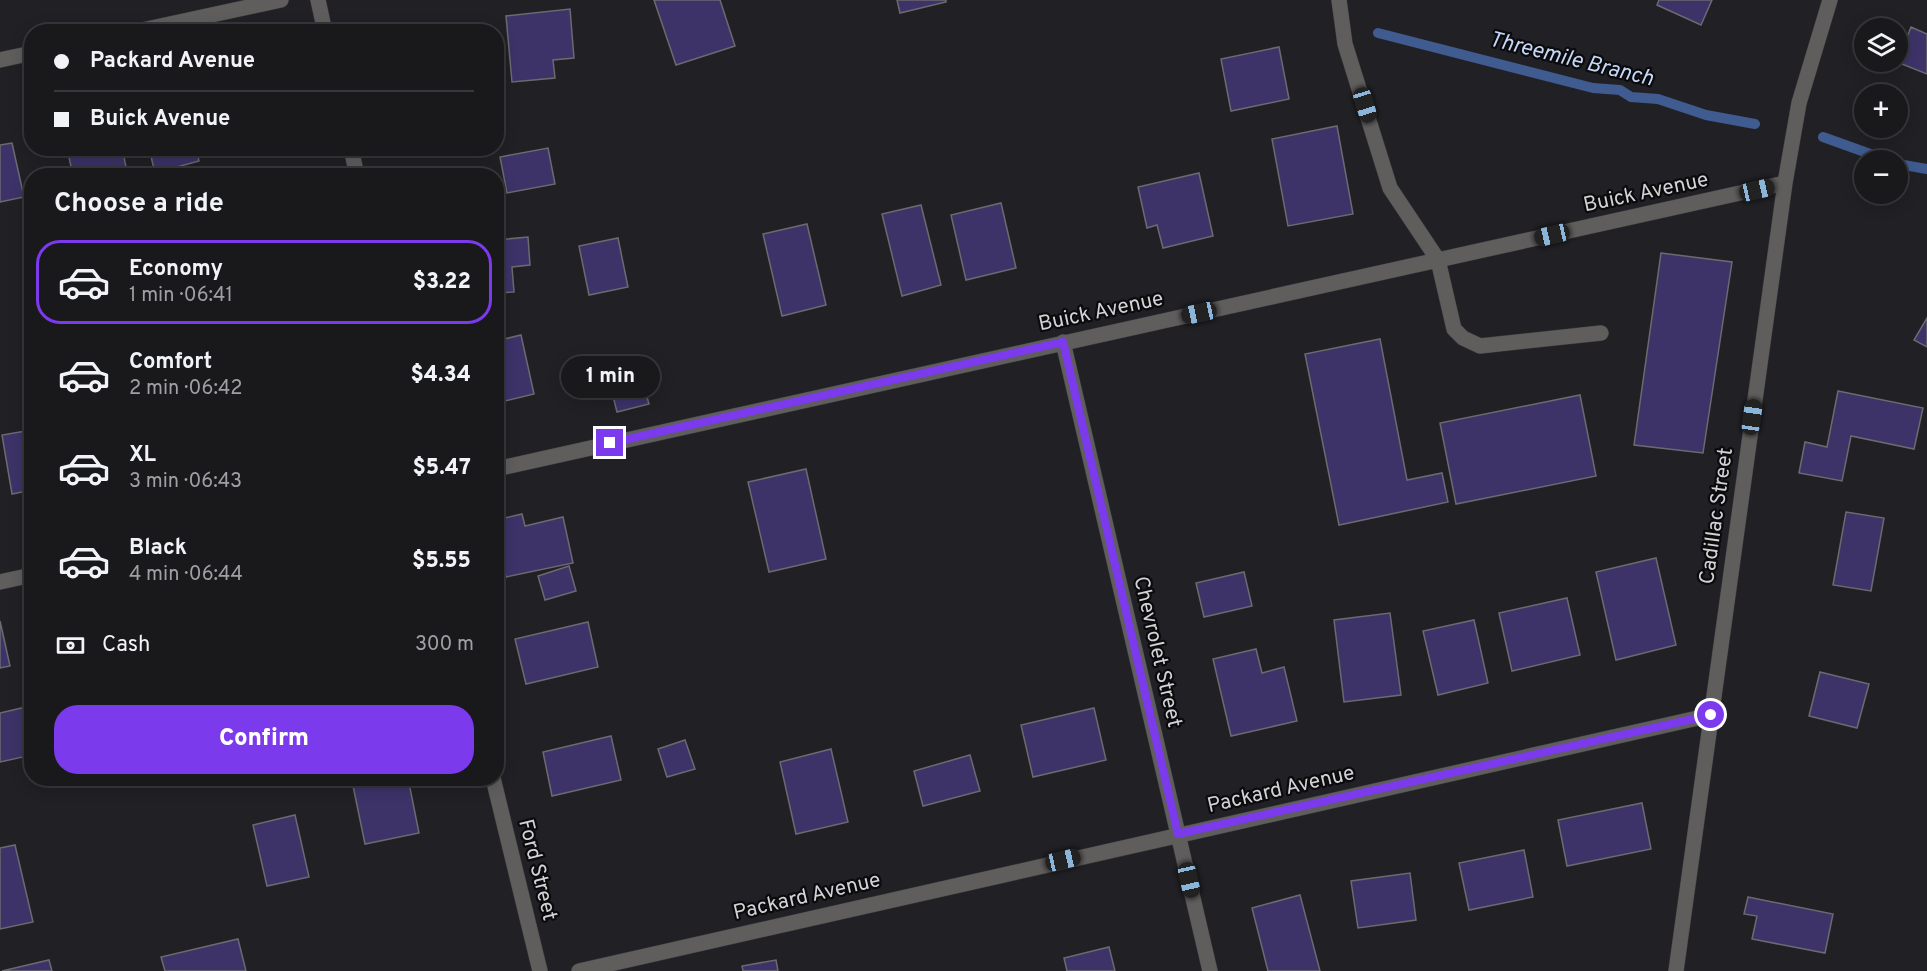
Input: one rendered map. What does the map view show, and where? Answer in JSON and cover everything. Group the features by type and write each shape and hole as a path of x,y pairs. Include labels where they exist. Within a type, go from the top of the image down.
{"street":[{"path":"171,24 281,0"},
{"path":"318,0 323,24"},
{"path":"1339,0 1345,44 1390,188 1438,260 1454,328 1463,338 1480,346 1601,333"},
{"name":"Cadillac Street","path":"1676,971 1785,183 1799,103 1830,0"},
{"path":"0,60 24,55"},
{"name":"Buick Avenue","path":"504,467 1785,183"},
{"name":"Chevrolet Street","path":"1063,342 1210,971"},
{"path":"0,582 24,577"},
{"name":"Packard Avenue","path":"579,971 1711,715"},
{"name":"Ford Street","path":"495,786 540,971"}],"building":[{"path":"654,0 720,0 735,46 676,65"},
{"path":"897,0 946,0 946,2 900,13"},
{"path":"1659,0 1712,0 1701,25 1657,5"},
{"path":"570,9 574,58 553,60 555,78 512,82 506,16"},
{"path":"1911,27 1927,34 1927,74 1908,66 1908,34"},
{"path":"1279,47 1289,99 1231,111 1221,59"},
{"path":"1337,126 1353,214 1288,226 1272,139"},
{"path":"12,143 24,197 0,202 0,145"},
{"path":"548,148 555,184 507,193 504,168 500,157"},
{"path":"69,156 124,156 126,168 71,168"},
{"path":"151,156 198,156 199,161 173,168 154,168"},
{"path":"1199,173 1213,236 1163,248 1157,225 1147,228 1138,187"},
{"path":"1001,203 1016,268 966,280 951,215"},
{"path":"921,205 941,285 902,296 882,214"},
{"path":"807,224 826,305 782,316 763,234"},
{"path":"528,237 530,265 512,267 514,292 504,293 504,239"},
{"path":"618,238 628,287 589,295 579,246"},
{"path":"1661,253 1732,262 1703,453 1634,445"},
{"path":"1927,318 1927,347 1914,340"},
{"path":"521,335 534,394 504,401 504,339"},
{"path":"1380,339 1407,480 1442,473 1448,502 1339,525 1305,354"},
{"path":"640,372 649,404 617,412 609,380"},
{"path":"1838,391 1923,408 1914,449 1851,436 1842,481 1799,473 1805,442 1827,447"},
{"path":"1580,395 1596,476 1456,504 1440,423"},
{"path":"24,431 24,492 12,494 2,435"},
{"path":"806,469 826,559 769,572 748,482"},
{"path":"1846,512 1884,518 1871,591 1833,585"},
{"path":"522,514 525,526 563,517 573,563 506,577 504,518"},
{"path":"1656,558 1676,645 1616,660 1596,572"},
{"path":"569,566 576,591 545,600 538,576"},
{"path":"1244,572 1252,606 1204,617 1196,583"},
{"path":"1567,598 1580,655 1512,671 1499,613"},
{"path":"1390,613 1401,695 1344,702 1334,620"},
{"path":"1474,620 1488,683 1438,695 1423,631"},
{"path":"0,621 10,666 0,668"},
{"path":"588,622 598,667 526,684 515,639"},
{"path":"1256,649 1262,673 1284,667 1297,721 1231,736 1213,659"},
{"path":"1820,672 1869,684 1857,728 1809,716"},
{"path":"24,707 24,757 0,762 0,713"},
{"path":"1094,708 1106,760 1033,777 1021,725"},
{"path":"611,736 621,780 552,796 543,752"},
{"path":"685,740 695,769 667,777 658,749"},
{"path":"831,749 848,822 796,834 780,762"},
{"path":"970,755 980,791 923,806 914,771"},
{"path":"353,786 410,786 419,833 365,844"},
{"path":"1642,803 1651,849 1567,866 1558,820"},
{"path":"295,815 309,877 267,886 253,825"},
{"path":"15,845 33,922 0,929 0,848"},
{"path":"1524,850 1533,897 1469,910 1459,863"},
{"path":"1410,873 1416,920 1358,928 1351,881"},
{"path":"1300,895 1320,971 1268,971 1252,908"},
{"path":"1748,897 1833,914 1825,953 1752,939 1757,916 1744,914"},
{"path":"238,939 246,971 165,971 161,957"},
{"path":"1109,947 1115,971 1067,971 1064,958"},
{"path":"49,960 52,971 2,971"},
{"path":"776,960 778,971 743,971 742,966"}],"waterway":[{"name":"Threemile Branch","path":"1378,33 1593,88 1620,90 1631,97 1658,99 1706,115 1755,124"},
{"name":"Threemile Branch","path":"1823,137 1859,150"},
{"name":"Threemile Branch","path":"1908,166 1927,169"}],"route":[{"path":"610,443 1063,342 1178,834 1711,715"}]}
